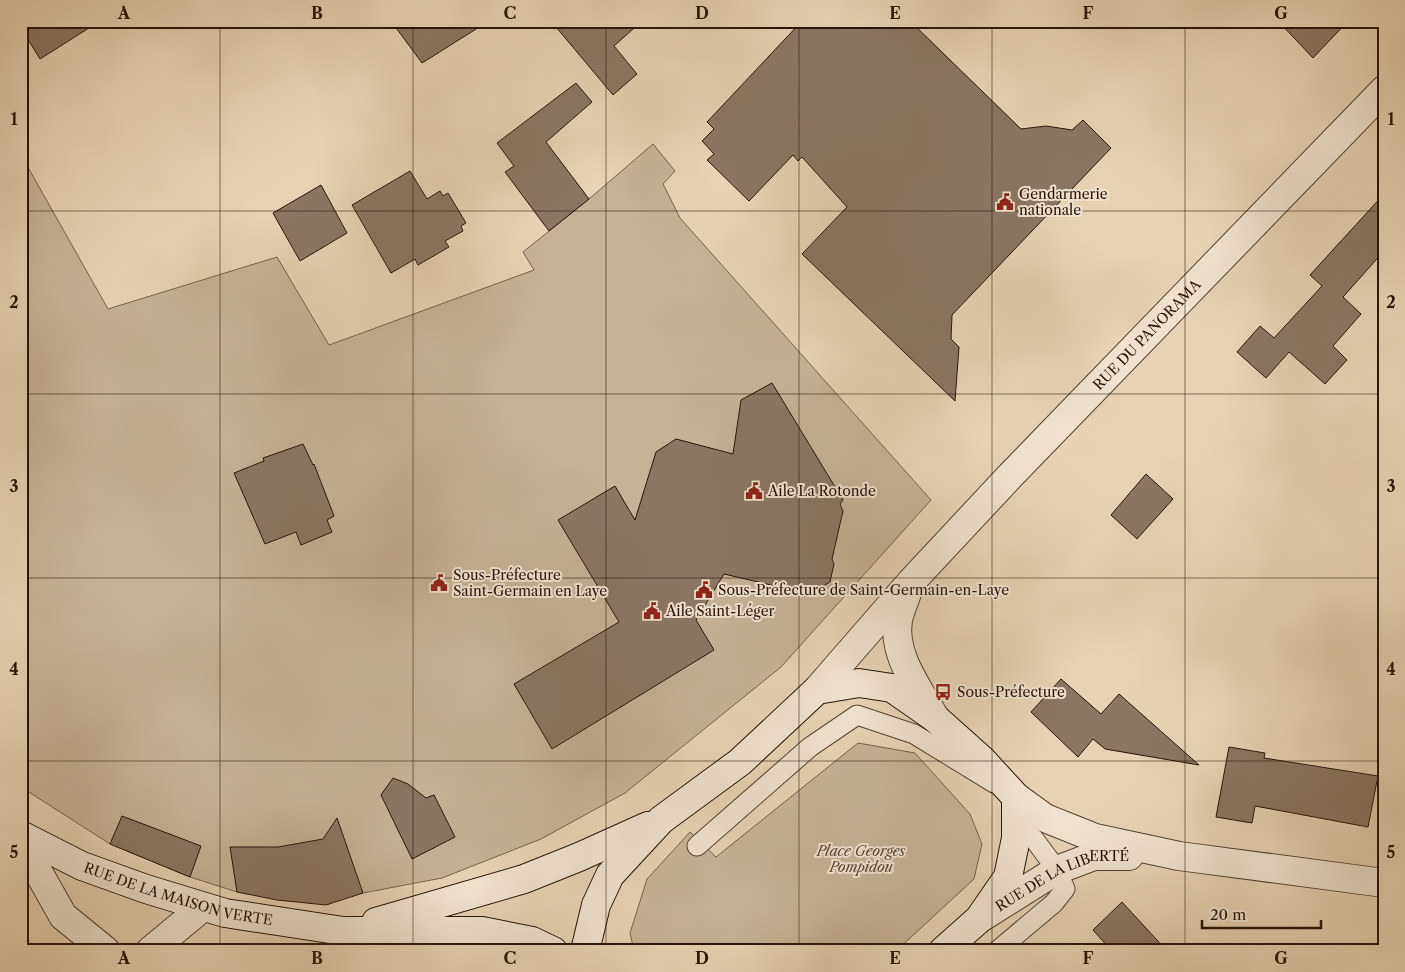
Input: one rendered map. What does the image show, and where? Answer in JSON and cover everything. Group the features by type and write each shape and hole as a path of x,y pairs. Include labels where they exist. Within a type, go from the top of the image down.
{"street":[{"name":"RUE DU PANORAMA","path":"816,690 911,582 1010,476 1384,90"},
{"name":"RUE DU PANORAMA","path":"911,582 898,620 898,637 904,662 936,718"},
{"path":"585,951 596,905 610,875 661,820 740,762 816,690 859,683 892,688 936,718 982,760 1016,797 1016,838 1008,876 979,919 943,951"},
{"name":"RUE DE LA LIBERTÉ","path":"1016,797 1045,818 1095,838 1179,856 1384,883"},
{"name":"RUE DE LA MAISON VERTE","path":"343,931 524,879 580,857 661,820"},
{"name":"RUE DE LA MAISON VERTE","path":"21,835 82,866 146,890 225,913 343,931 482,931 532,941 553,951"},
{"path":"21,841 63,916 106,951"},
{"name":"RUE DE LA LIBERTÉ","path":"979,919 1057,870 1094,856 1179,856"},
{"path":"150,951 203,906"}],"lane":[{"path":"697,846 810,747 857,716 914,734 1016,797"},
{"path":"997,951 1054,903 1064,889 1057,870 1034,839 1016,824"}],"green space":[{"name":"Sous-Préfecture Saint-Germain en Laye","path":"653,144 675,171 663,184 680,218 931,500 781,667 625,793 541,839 442,878 363,893 237,892 190,877 110,844 21,787 21,155 108,309 277,257 329,345 534,270 523,252"},
{"name":"Place Georges Pompidou","path":"858,743 915,753 970,814 982,844 974,879 896,951 634,951 630,933 647,879 690,832 716,857"}],"building":[{"path":"21,21 100,21 40,59 21,28"},
{"path":"391,21 489,21 422,63"},
{"path":"551,21 642,21 614,46 637,74 613,95"},
{"path":"802,21 910,21 1021,129 1046,126 1072,130 1083,120 1111,148 952,315 951,339 959,347 955,401 802,254 847,207 802,157 798,161 793,155 749,201 707,160 714,154 702,141 714,129 707,122"},
{"path":"1278,21 1348,21 1313,58"},
{"path":"576,83 592,102 546,142 589,199 549,231 505,172 514,166 497,143"},
{"path":"410,171 427,199 440,191 443,196 448,193 466,223 461,226 463,231 445,241 449,247 418,265 415,259 391,273 352,205"},
{"path":"321,185 347,233 300,261 273,213"},
{"path":"1384,194 1384,251 1343,297 1361,314 1333,346 1347,360 1325,384 1289,352 1266,378 1237,352 1260,326 1274,338 1322,286 1310,275"},
{"path":"772,383 843,500 840,504 843,511 832,559 834,564 830,582 806,596 790,592 788,589 724,574 696,620 714,650 552,749 514,684 619,622 558,520 615,486 635,520 656,452 676,439 733,454 741,400"},
{"path":"303,444 314,464 334,516 327,520 332,532 301,545 296,532 265,544 234,473 264,461 263,458"},
{"path":"1146,474 1173,499 1137,539 1111,515"},
{"path":"1061,679 1101,714 1119,694 1199,765 1105,749 1093,739 1078,757 1031,712"},
{"path":"1229,747 1265,753 1264,758 1378,776 1368,827 1255,806 1252,823 1216,817"},
{"path":"393,778 408,784 426,798 434,795 455,837 412,859 381,795"},
{"path":"122,816 201,846 190,877 110,844"},
{"path":"337,818 363,893 326,905 277,900 237,892 230,847 278,847 323,839"},
{"path":"1122,902 1167,951 1112,951 1093,930"}],"place":[{"name":"Gendarmerie nationale","path":"1005,202"},
{"name":"Aile La Rotonde","path":"754,491"},
{"name":"Sous-Préfecture Saint-Germain en Laye","path":"439,583"},
{"name":"Sous-Préfecture de Saint-Germain-en-Laye","path":"704,590"},
{"name":"Aile Saint-Léger","path":"652,611"},
{"name":"Sous-Préfecture","path":"943,692"}]}
